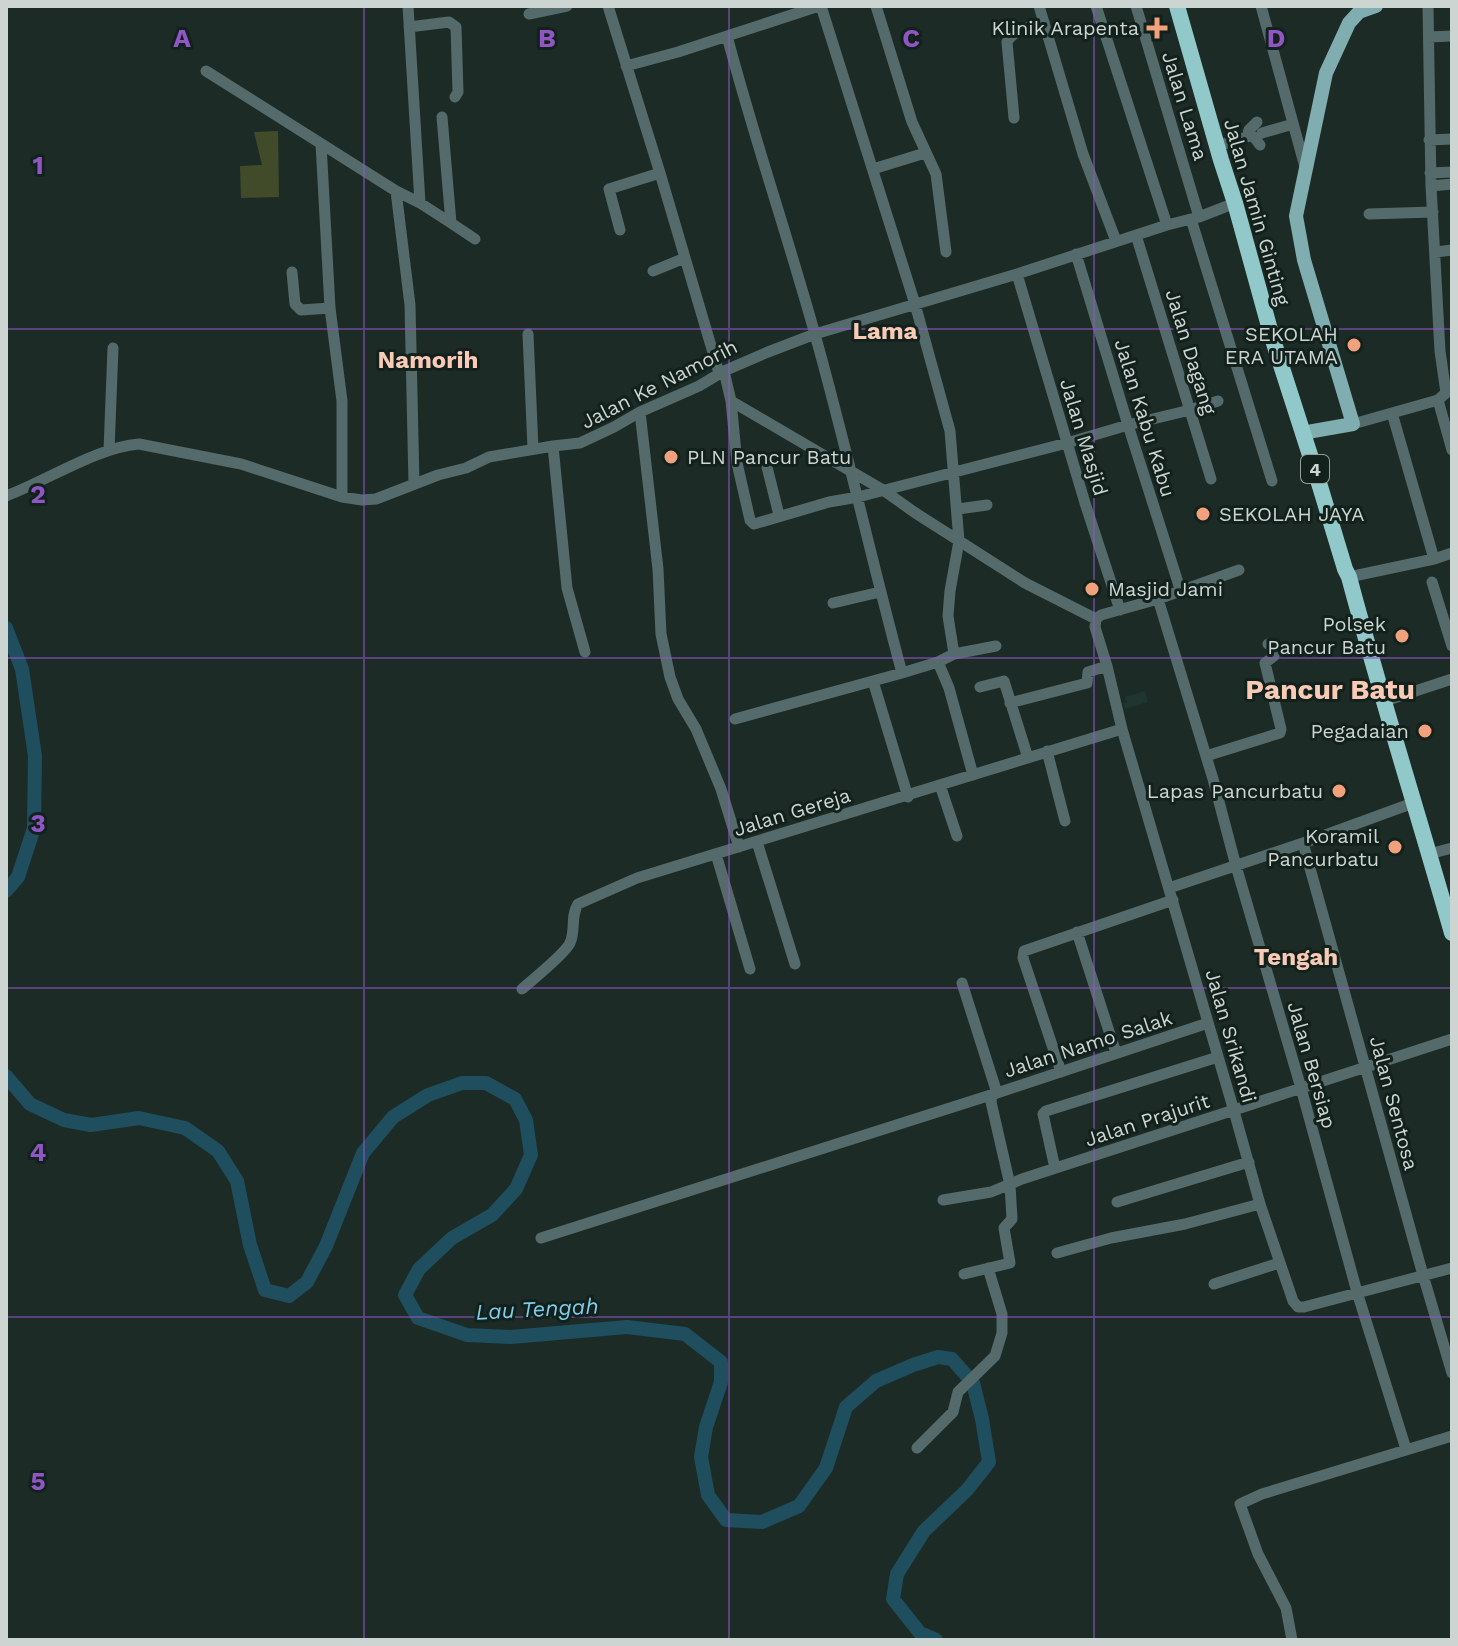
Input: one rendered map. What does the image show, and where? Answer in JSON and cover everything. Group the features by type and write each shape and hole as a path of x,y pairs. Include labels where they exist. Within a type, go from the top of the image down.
{"highway":[{"name":"Jalan Jamin Ginting","path":"1177,6 1272,337 1349,577 1452,933"}],"main road":[{"path":"1302,433 1353,424 1304,260 1296,216 1322,87 1349,23 1359,12 1376,6"}],"street":[{"path":"408,6 420,203"},
{"path":"529,14 567,6"},
{"path":"608,6 731,401 737,463 750,520 756,524 779,515 1067,443 1218,401"},
{"path":"626,66 820,6 915,304 950,431 959,541 948,616 954,654"},
{"path":"876,6 912,122 937,179 946,252"},
{"path":"1039,6 1083,154 1116,241"},
{"path":"1096,6 1114,49 1167,225"},
{"name":"Jalan Lama","path":"1136,6 1272,481"},
{"path":"1261,6 1305,168"},
{"path":"1353,424 1438,400 1446,393 1440,351 1430,173 1428,6"},
{"path":"409,27 449,22 456,27 458,92 455,97"},
{"path":"1014,118 1007,42 1016,32 1044,22"},
{"path":"727,36 815,334 902,673"},
{"path":"1429,37 1452,36"},
{"path":"206,71 475,239"},
{"path":"442,117 451,223"},
{"path":"1247,137 1249,130 1293,124"},
{"path":"1217,146 1247,137 1254,137 1260,145"},
{"path":"1429,140 1452,139"},
{"path":"321,144 330,308 342,401 342,497"},
{"path":"873,169 925,153"},
{"path":"1430,173 1452,172"},
{"path":"620,230 609,189 660,173"},
{"path":"1431,186 1452,184"},
{"path":"396,191 410,305 414,484"},
{"name":"Jalan Ke Namorih","path":"8,495 109,450 139,444 241,464 342,497 376,499 489,457 580,443 746,360 815,334 1017,274 1235,203"},
{"path":"1369,214 1433,212"},
{"name":"Jalan Dagang","path":"1136,235 1211,479"},
{"path":"1436,252 1452,250"},
{"name":"Jalan Kabu Kabu","path":"1076,254 1181,592"},
{"path":"653,271 685,258"},
{"path":"292,272 297,308 330,308"},
{"name":"Jalan Masjid","path":"1017,274 1120,610"},
{"path":"528,334 533,449"},
{"path":"109,450 113,348"},
{"path":"1438,400 1452,450"},
{"path":"731,401 883,490 1025,583 1096,619 1239,570"},
{"path":"640,412 658,569 661,634 670,677 721,789 739,847"},
{"path":"1392,413 1434,559"},
{"path":"553,446 567,588 585,652"},
{"path":"767,467 779,515"},
{"path":"6,481 8,495"},
{"path":"958,509 987,505"},
{"path":"1349,577 1452,553"},
{"path":"1432,582 1452,646"},
{"path":"833,603 880,592"},
{"name":"Jalan Bersiap","path":"1158,599 1206,756 1357,1292 1406,1449"},
{"name":"Jalan Srikandi","path":"1096,619 1095,627 1122,729 1260,1204 1290,1295 1298,1307 1304,1307 1452,1268"},
{"path":"1206,756 1280,733 1265,663 1274,656 1275,648 1268,644"},
{"path":"735,719 902,673 954,654 996,646"},
{"path":"938,662 949,688 973,775"},
{"path":"1010,703 1087,683 1088,672 1107,666"},
{"path":"1385,701 1452,679"},
{"path":"873,681 908,797"},
{"path":"980,687 1004,681 1028,758"},
{"name":"Jalan Gereja","path":"522,989 570,943 574,910 578,904 637,878 1122,729"},
{"path":"1047,751 1065,821"},
{"path":"940,785 957,836"},
{"path":"1061,1072 1023,958 1024,951 1236,866 1413,803"},
{"path":"757,842 795,964"},
{"name":"Jalan Sentosa","path":"1303,843 1452,1373"},
{"path":"1429,854 1452,848"},
{"path":"716,854 750,969"},
{"path":"1077,932 1116,1053"},
{"name":"Jalan Namo Salak","path":"962,983 997,1093 1208,1023"},
{"name":"Jalan Prajurit","path":"943,1200 991,1192 1055,1168 1452,1039"},
{"path":"1055,1168 1045,1130 1043,1114 1046,1111 1218,1057"},
{"path":"964,1274 1010,1263 1004,1228 1012,1219 1010,1185 991,1102 997,1093"},
{"path":"541,1238 997,1093"},
{"path":"1117,1202 1249,1162"},
{"path":"1057,1253 1260,1204"},
{"path":"1214,1284 1279,1263"},
{"path":"917,1448 953,1412 958,1392 995,1356 1003,1322 988,1268"},
{"path":"1292,1640 1286,1608 1258,1554 1240,1504 1262,1494 1452,1436"}],"shaded area":[{"path":"1145,691 1148,702 1125,709 1125,697"}],"green space":[{"path":"278,131 279,197 241,198 240,166 262,165 254,132"}],"waterway":[{"name":"Lau Tengah","path":"6,628 22,669 35,756 34,828 18,877 6,891"},
{"name":"Lau Tengah","path":"6,1076 30,1104 64,1120 91,1125 139,1118 185,1128 218,1151 237,1181 250,1245 265,1290 289,1296 307,1282 326,1246 363,1153 393,1117 428,1095 462,1083 486,1083 515,1099 526,1120 531,1155 516,1189 492,1215 452,1238 419,1269 405,1295 418,1318 467,1335 511,1337 627,1327 685,1334 721,1362 721,1382 706,1427 701,1457 708,1495 726,1520 762,1522 799,1506 826,1468 846,1407 876,1381 938,1357 952,1359 973,1383 989,1462 967,1490 924,1531 897,1574 893,1599 920,1633 936,1640"}],"place":[{"name":"Klinik Arapenta","path":"1157,28"},
{"name":"SEKOLAH ERA UTAMA","path":"1354,345"},
{"name":"PLN Pancur Batu","path":"671,457"},
{"name":"SEKOLAH JAYA","path":"1203,514"},
{"name":"Masjid Jami","path":"1092,589"},
{"name":"Polsek Pancur Batu","path":"1402,636"},
{"name":"Pegadaian","path":"1425,731"},
{"name":"Lapas Pancurbatu","path":"1339,791"},
{"name":"Koramil Pancurbatu","path":"1395,847"}],"district":[{"name":"Lama","path":"885,331"},
{"name":"Namorih","path":"428,360"},
{"name":"Pancur Batu","path":"1330,689"},
{"name":"Tengah","path":"1296,957"}]}
